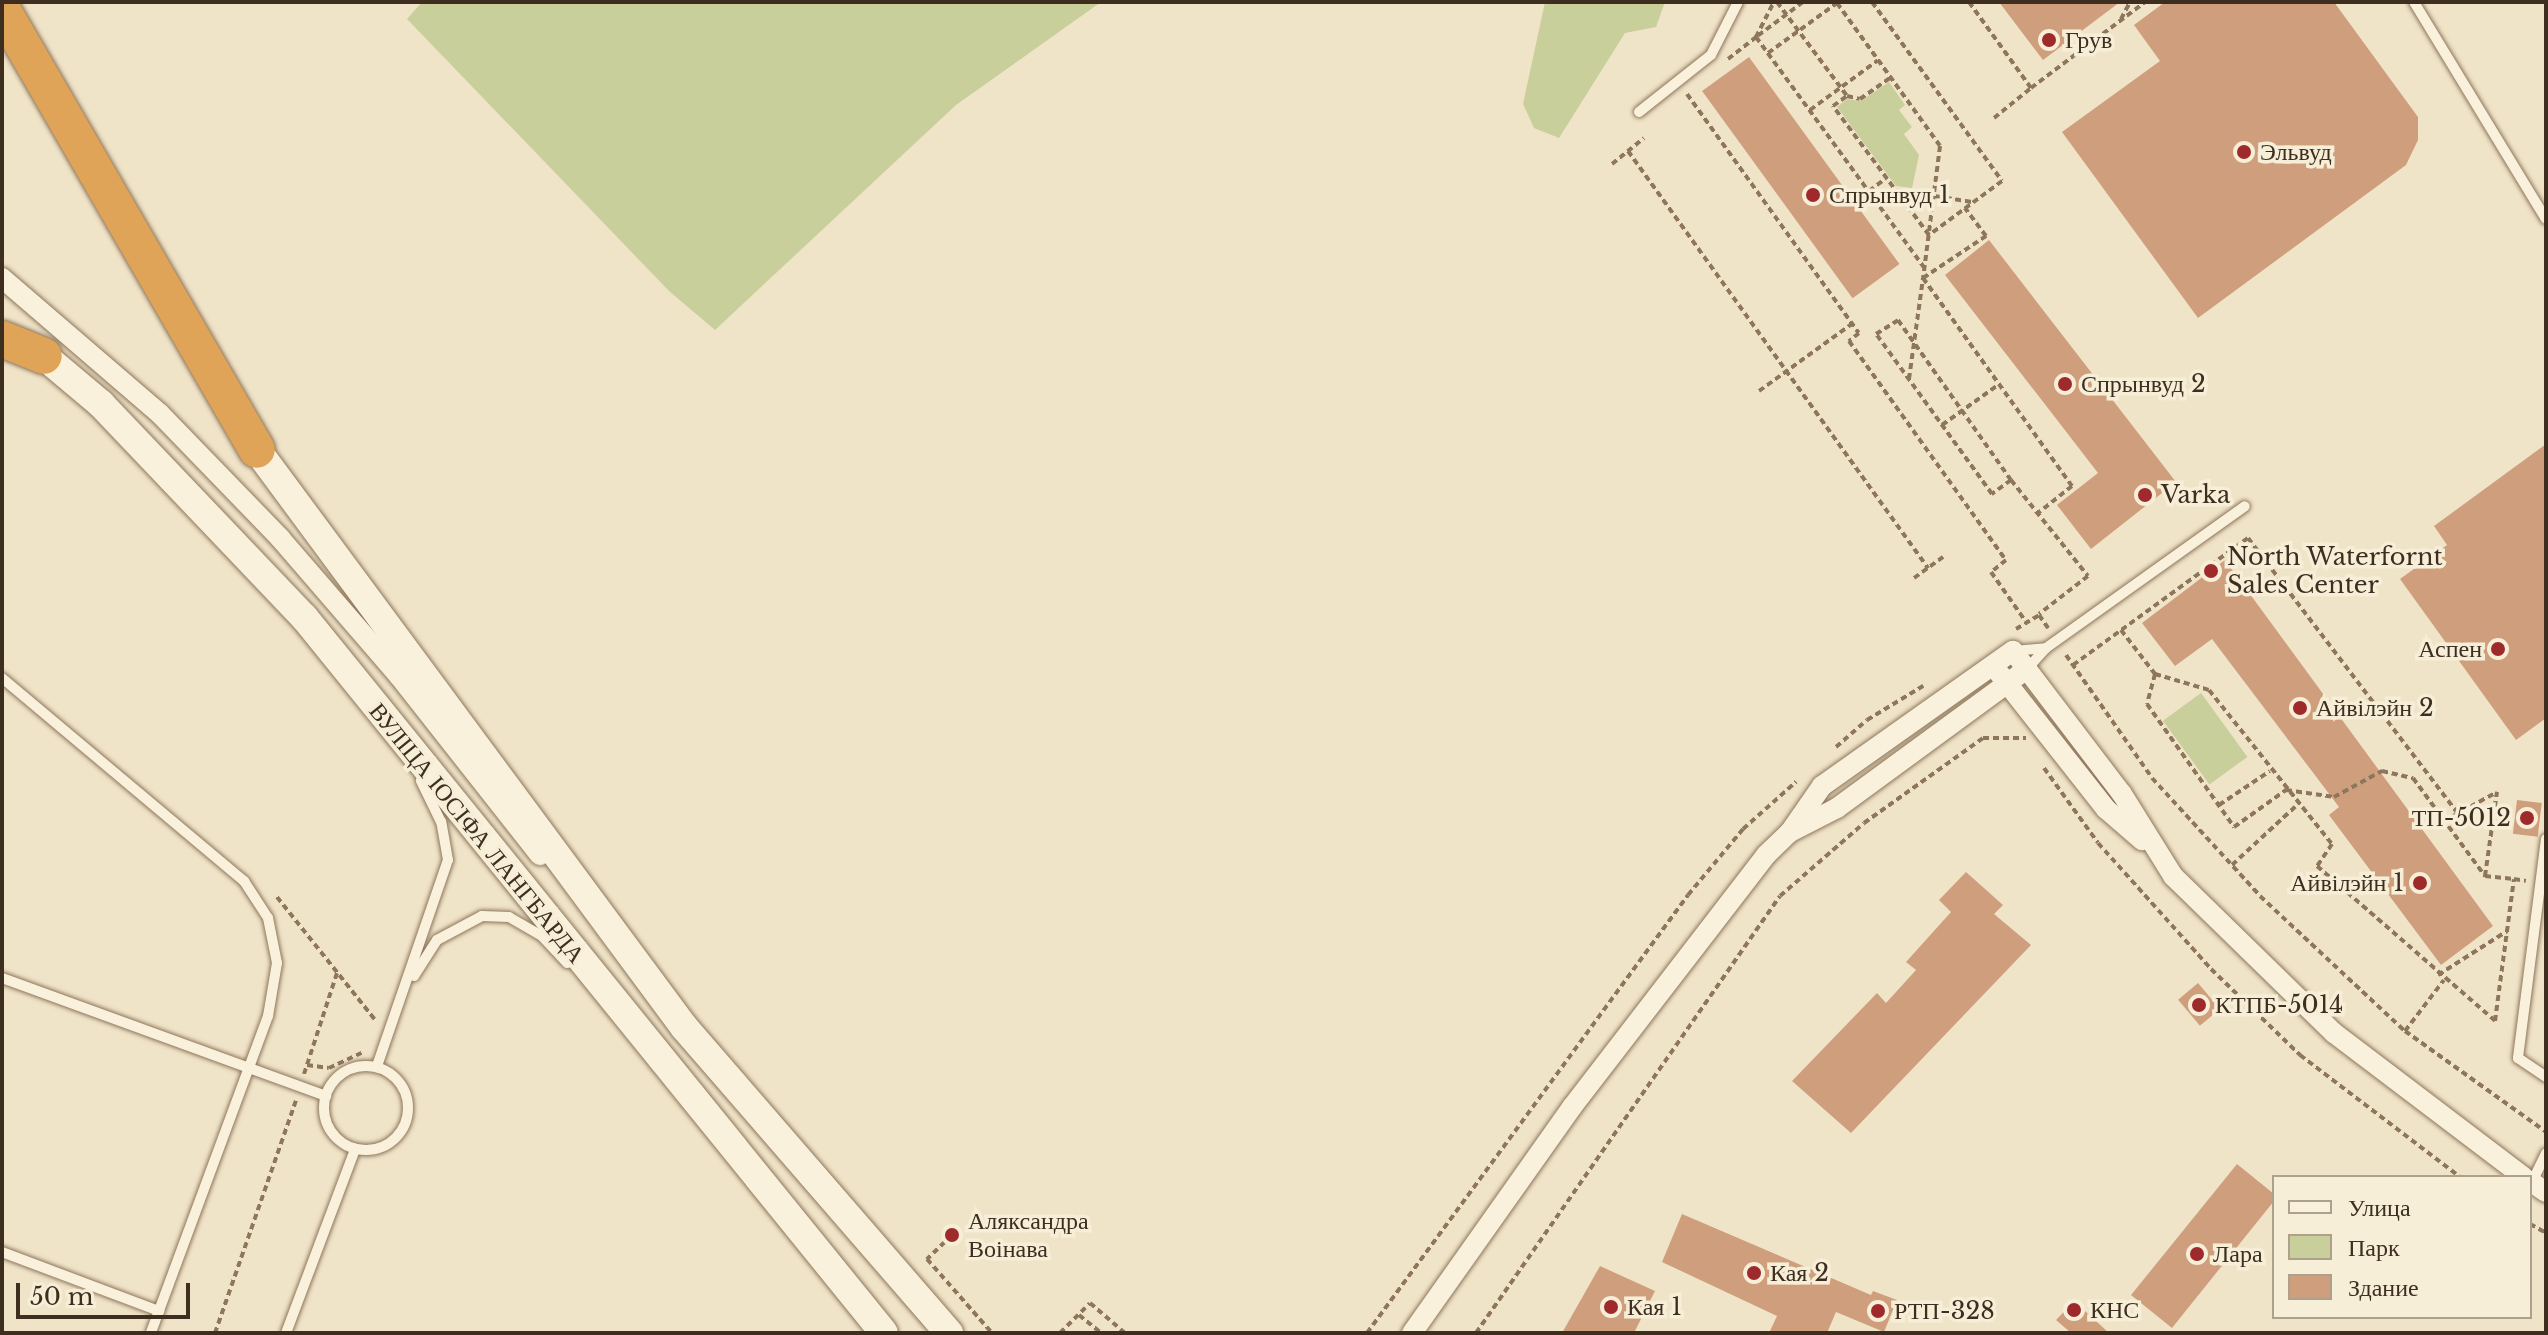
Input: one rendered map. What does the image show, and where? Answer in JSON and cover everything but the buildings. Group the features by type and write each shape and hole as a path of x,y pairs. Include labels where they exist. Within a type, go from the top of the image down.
{"highway":[{"path":"2,9 257,450"},
{"path":"2,339 44,356"}],"main road":[{"name":"ВУЛІЦА ІОСІФА ЛАНГБАРДА","path":"44,356 101,404 212,515 362,692 884,1333"},
{"name":"ВУЛІЦА ІОСІФА ЛАНГБАРДА","path":"257,450 684,1027 949,1333"}],"street":[{"path":"2,278 160,414 280,538 684,1027"},
{"path":"2,322 44,356"},
{"path":"1412,1333 1692,946 1790,832 1822,786 2013,651 2122,794 2154,851"},
{"path":"1993,664 2106,809 2154,851 2228,932 2334,1033 2522,1175"},
{"path":"1790,832 1837,808 2027,669"}],"lane":[{"path":"1639,112 1711,55 1738,2"},
{"path":"2414,2 2546,219"},
{"path":"2027,669 2046,648 2245,506"},
{"path":"2013,651 2046,648"},
{"path":"2,678 244,881 268,918 277,963 268,1016 151,1333"},
{"path":"362,692 385,737 425,786 441,822 448,860 377,1066"},
{"path":"2546,839 2518,1058 2546,1077"},
{"path":"403,995 437,940 482,916 509,917 542,936 588,985 616,1004"},
{"path":"2,978 326,1096"},
{"path":"377,1066 404,1087 409,1115 395,1140 369,1151 355,1149 342,1143 326,1122 326,1096 342,1073 377,1066"},
{"path":"286,1333 355,1149"},
{"path":"2533,1183 2546,1153"},
{"path":"2,1252 159,1311"}],"path":[{"path":"1756,37 1776,2 1847,96 1860,99 1891,77"},
{"path":"1721,65 1803,2"},
{"path":"1768,53 1838,2 1940,146 1909,379"},
{"path":"1872,2 2002,181 1929,235"},
{"path":"1969,2 2031,88"},
{"path":"2120,21 2130,2"},
{"path":"1994,118 2145,2"},
{"path":"1756,37 1924,267"},
{"path":"1810,110 1878,60"},
{"path":"1697,83 1685,93 1859,333 1849,341 2006,560 1991,572 2026,622"},
{"path":"1847,96 1833,106 1929,235"},
{"path":"1612,164 1644,138"},
{"path":"1628,151 1928,568"},
{"path":"1870,193 1887,178"},
{"path":"1896,190 1972,202"},
{"path":"1870,193 1901,197"},
{"path":"1923,278 1986,236 1965,208"},
{"path":"1923,278 2072,486 2038,513"},
{"path":"2011,480 1992,494 1876,334 1898,320 2011,480 2088,576 2039,615"},
{"path":"1759,391 1852,324"},
{"path":"1942,425 1998,385"},
{"path":"2073,665 2248,538 2458,814"},
{"path":"1914,578 1943,557"},
{"path":"2121,630 2155,674 2209,690 2332,844 2317,866 2438,975 2495,1021 2514,879"},
{"path":"2155,674 2147,704 2234,827 2286,790 2334,797 2382,771 2413,778 2485,876 2540,883"},
{"path":"1476,1333 1780,896 1864,823 1983,738 2024,740 2033,753"},
{"path":"2042,766 2098,843 2211,969 2300,1055 2457,1175"},
{"path":"2219,805 2271,770"},
{"path":"2444,821 2497,792 2485,876"},
{"path":"2232,865 2298,804"},
{"path":"1367,1333 1688,895 1743,829"},
{"path":"2438,975 2507,931"},
{"path":"215,1333 337,973"},
{"path":"2405,1031 2444,980"},
{"path":"377,1023 383,1010"},
{"path":"307,1065 329,1068 365,1051 371,1037"},
{"path":"952,1235 927,1259 992,1333"},
{"path":"1060,1333 1090,1303 1125,1333"},
{"path":"1079,1315 1101,1333"},
{"path":"1186,1333 1224,1333"}],"green space":[{"path":"422,2 1101,2 956,105 715,330 669,291 407,19"},
{"path":"1545,2 1665,2 1656,27 1625,33 1559,138 1534,128 1523,104"},
{"path":"1889,82 1905,105 1899,110 1912,127 1904,134 1919,155 1912,188 1896,186 1837,107 1847,99 1861,101"},
{"path":"2201,693 2247,757 2209,785 2163,721"}],"place":[{"name":"Грув","path":"2049,40"},
{"name":"Эльвуд","path":"2244,152"},
{"name":"Спрынвуд 1","path":"1813,195"},
{"name":"Спрынвуд 2","path":"2065,384"},
{"name":"Varka","path":"2145,495"},
{"name":"North Waterfornt Sales Center","path":"2211,571"},
{"name":"Аспен","path":"2498,649"},
{"name":"Айвілэйн 2","path":"2300,708"},
{"name":"ТП-5012","path":"2527,818"},
{"name":"Айвілэйн 1","path":"2420,883"},
{"name":"КТПБ-5014","path":"2199,1005"},
{"name":"Аляксандра Воінава","path":"952,1235"},
{"name":"Лара","path":"2197,1254"},
{"name":"Кая 2","path":"1754,1273"},
{"name":"Кая 1","path":"1611,1307"},
{"name":"КНС","path":"2074,1310"},
{"name":"РТП-328","path":"1878,1311"}]}
